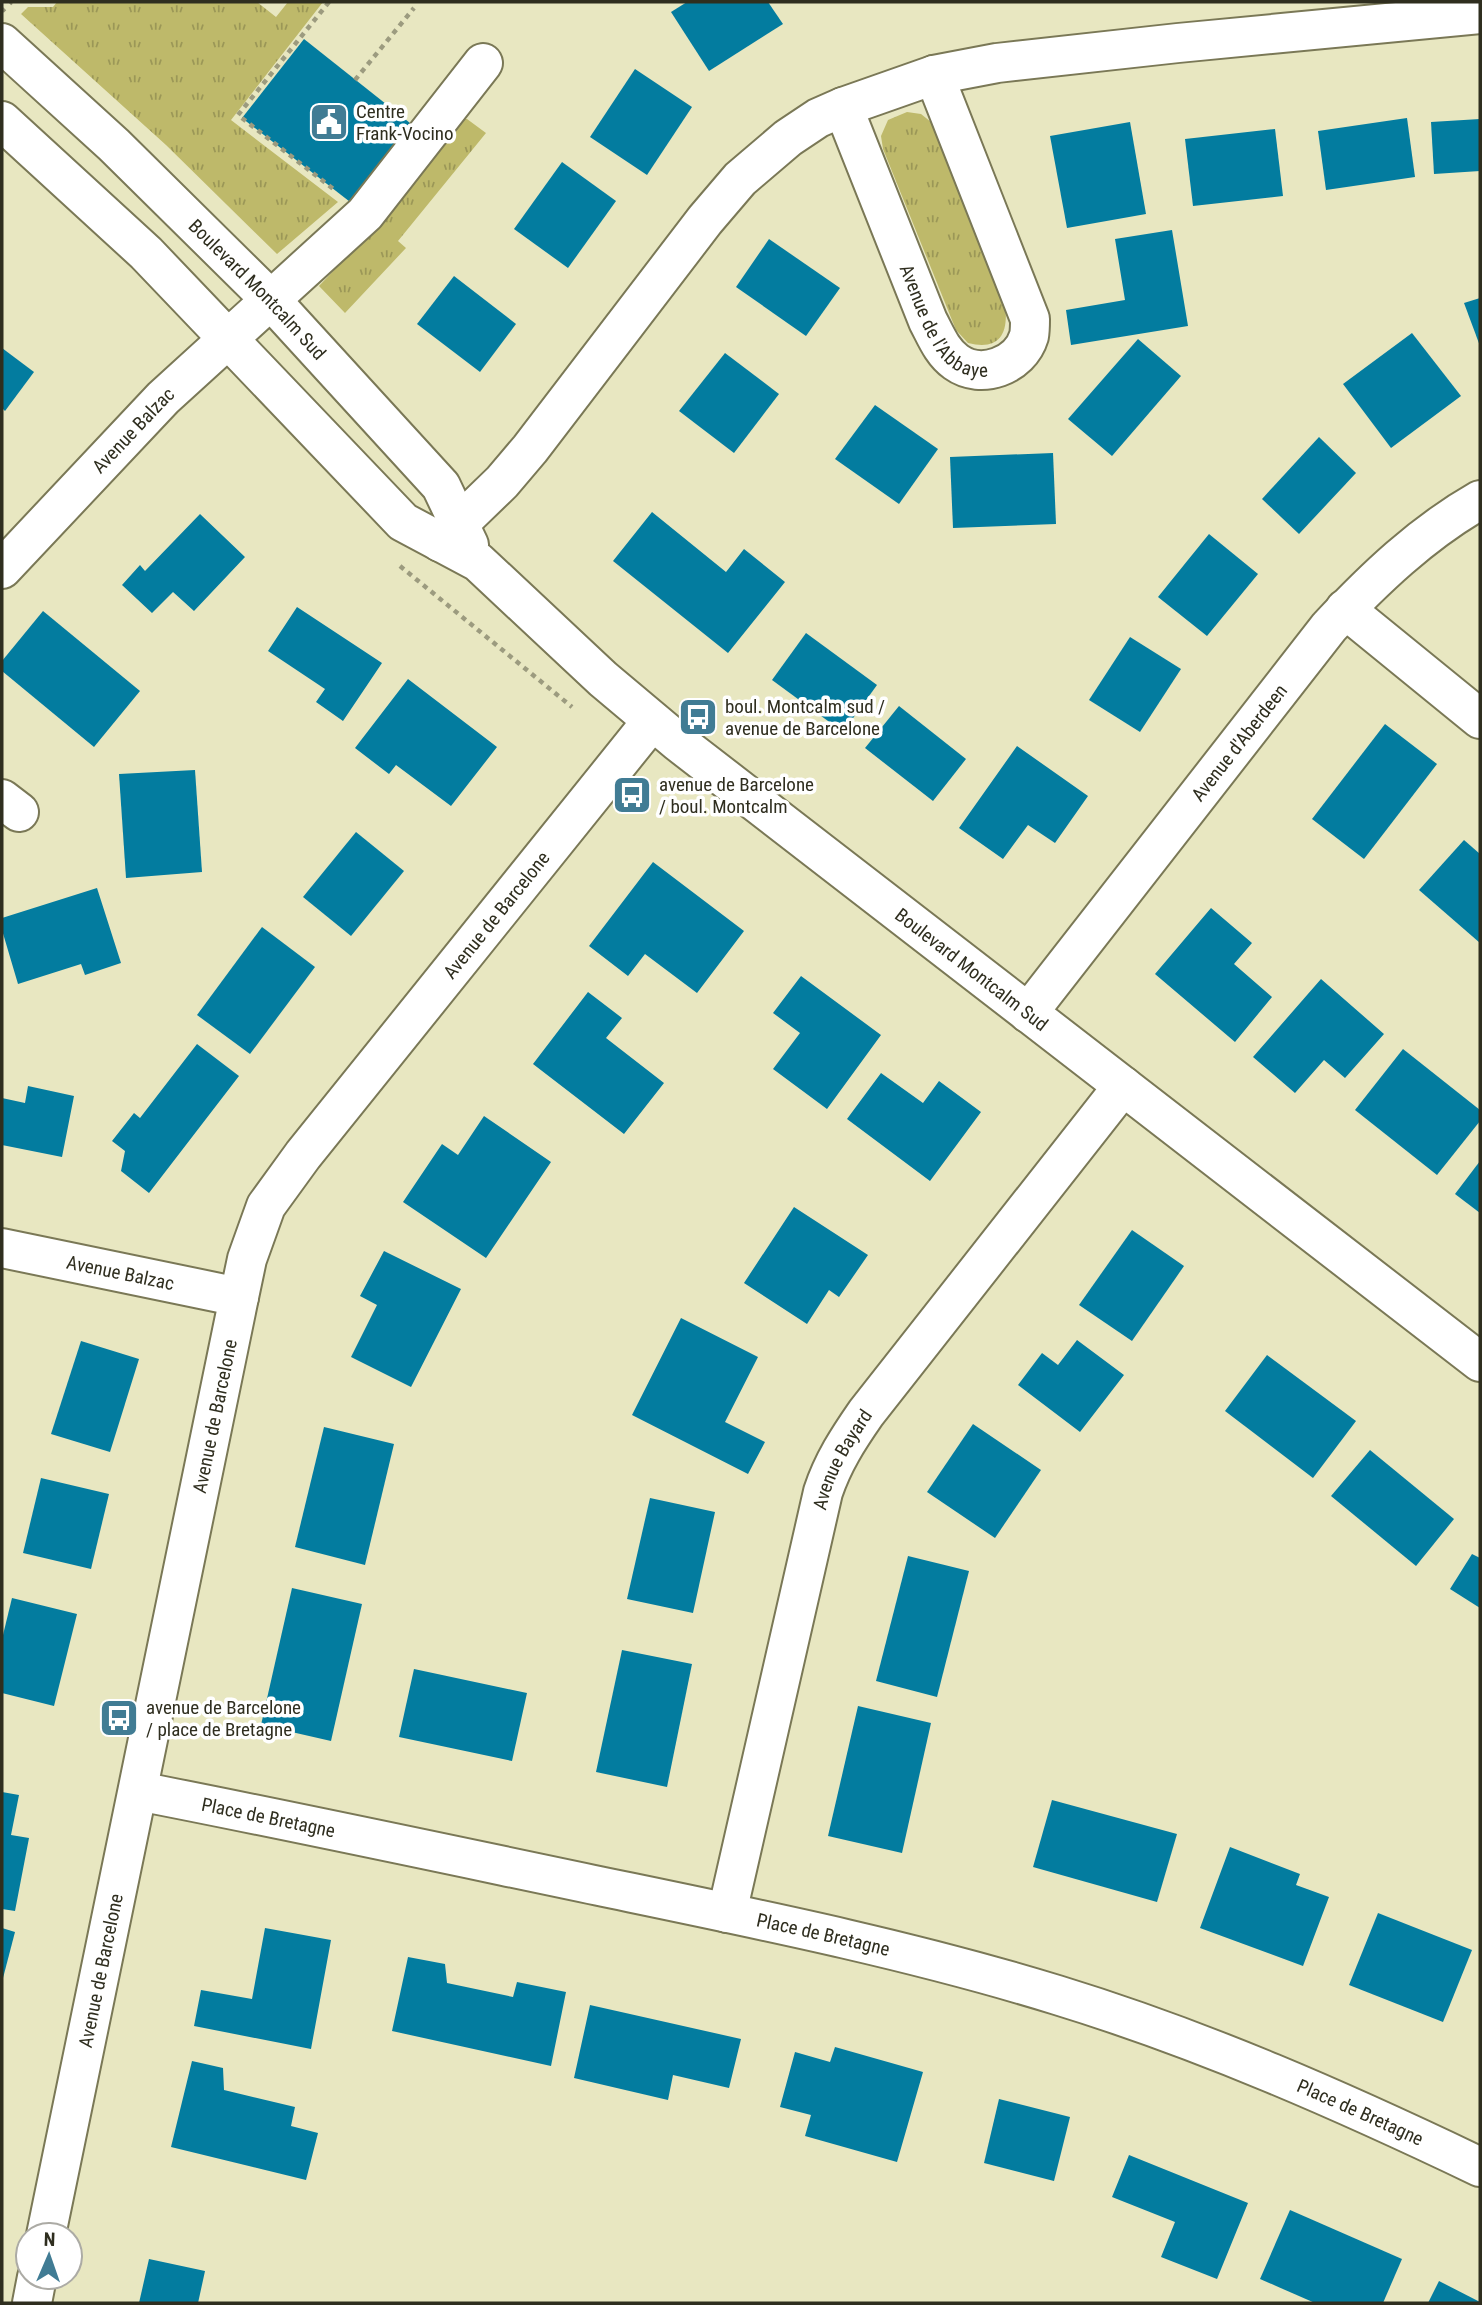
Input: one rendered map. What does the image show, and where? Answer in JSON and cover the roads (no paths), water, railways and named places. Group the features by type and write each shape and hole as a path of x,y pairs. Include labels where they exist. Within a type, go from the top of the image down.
{"street":[{"path":"2,121 146,254 403,522 450,533 502,482 530,449 705,220 740,179 788,138 818,118 934,75 997,63 1480,14"},
{"name":"Boulevard Montcalm Sud","path":"2,43 114,145 270,299 441,486 450,533 603,679 652,721 1480,1362"},
{"name":"Avenue Balzac","path":"2,569 163,398 365,214 483,63"},
{"name":"Avenue de l'Abbaye","path":"843,107 928,321 941,346 955,361 968,369 983,371 997,368 1021,351 1029,335 1030,319 934,75"},
{"name":"Avenue d'Aberdeen","path":"1028,1013 1312,648 1346,610 1413,546 1480,500"},
{"path":"1346,610 1480,719"},
{"name":"Avenue de Barcelone","path":"49,2221 239,1297 255,1231 280,1184 652,721"},
{"name":"Avenue Bayard","path":"727,1913 820,1504 831,1468 845,1441 866,1413 1123,1086"},
{"name":"Avenue Balzac","path":"2,1248 239,1297"},
{"name":"Place de Bretagne","path":"138,1791 727,1913 956,1966 1109,2012 1272,2072 1372,2115 1480,2167"}],"railway":[{"path":"2,11 11,2"}],"place":[{"name":"Centre Frank-Vocino","path":"329,122"},
{"name":"boul. Montcalm sud / avenue de Barcelone","path":"698,717"},
{"name":"avenue de Barcelone / boul. Montcalm","path":"632,795"},
{"name":"avenue de Barcelone / place de Bretagne","path":"119,1718"}]}
